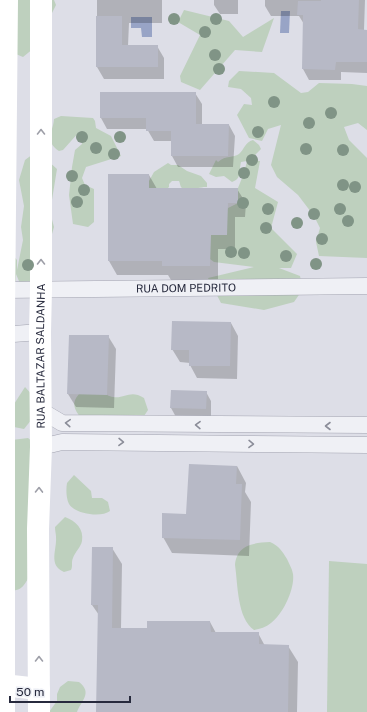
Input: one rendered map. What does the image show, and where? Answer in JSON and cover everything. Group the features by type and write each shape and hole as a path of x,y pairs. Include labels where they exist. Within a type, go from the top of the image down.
{"main road":[{"path":"4,712 2,335 4,290 3,77 7,0"},
{"name":"RUA BALTAZAR SALDANHA","path":"39,712 38,529 41,447 41,0"},
{"path":"3,685 39,689"}],"street":[{"name":"RUA DOM PEDRITO","path":"4,290 367,286"},
{"path":"2,335 40,332"},
{"path":"40,410 62,423 367,426"},
{"path":"283,426 283,444"},
{"path":"41,447 62,442 367,445"}],"green space":[{"path":"16,0 54,0 56,5 39,44 23,57 11,52"},
{"path":"184,10 229,21 243,37 274,18 262,52 235,50 200,90 181,82 180,76 200,35 178,22"},
{"path":"239,71 274,73 301,93 308,92 319,83 367,86 367,130 358,123 344,127 349,140 367,158 367,258 319,256 316,242 320,228 314,216 298,195 277,177 271,165 281,125 268,129 262,141 249,138 237,115 244,104 252,105 251,98 241,89 228,87 229,81"},
{"path":"61,116 93,118 96,128 111,136 121,156 86,167 82,178 85,185 94,189 94,222 88,227 73,224 69,195 75,150 82,144 80,131 63,150 59,151 52,144 50,136 54,119"},
{"path":"253,140 261,149 250,160 260,161 255,188 278,202 271,228 297,254 291,268 279,268 300,276 303,289 294,302 264,310 221,303 208,278 254,267 214,262 203,254 211,235 228,208 238,203 238,188 247,161 241,162 240,174 235,181 232,182 224,176 216,177 209,174 216,160 218,162 224,158 239,154 248,142"},
{"path":"37,151 57,169 50,212 54,227 50,241 44,279 21,286 16,274 15,296 0,241 17,260 17,270 23,240 21,227 24,206 19,180 25,160"},
{"path":"168,163 171,165 178,165 187,171 201,176 207,183 207,187 183,189 179,181 172,181 169,184 169,187 149,205 149,181 154,172"},
{"path":"25,387 34,397 32,419 24,429 14,427 7,415"},
{"path":"101,391 108,396 113,397 121,397 131,394 139,395 144,398 148,410 144,416 132,419 126,415 107,415 101,418 81,418 74,406 75,400 79,394"},
{"path":"28,438 34,443 31,574 23,586 17,590 2,591 12,440"},
{"path":"74,475 91,491 92,498 102,498 108,502 110,511 101,514 88,514 77,510 69,504 66,488 67,483"},
{"path":"65,517 76,523 82,533 82,537 81,543 72,560 71,570 64,572 56,565 54,557 56,542 55,527"},
{"path":"270,542 280,549 287,559 293,574 292,587 280,614 267,626 254,630 248,625 241,609 235,565 236,558 246,546"},
{"path":"329,561 367,564 367,712 327,712"},
{"path":"68,681 79,682 83,686 86,693 77,712 49,712 57,701 57,694 60,687"}],"water":[{"path":"281,11 290,11 289,33 280,33"},
{"path":"131,17 152,17 152,37 142,37 141,28 131,28"}],"building":[{"path":"359,0 358,29 367,30 367,62 336,62 335,70 302,69 303,15 297,15 298,1"},
{"path":"96,16 122,16 122,45 158,45 158,67 96,67"},
{"path":"100,92 196,92 196,124 229,124 228,156 171,156 171,131 146,131 146,118 100,118"},
{"path":"108,174 149,174 149,188 238,188 238,203 228,203 227,235 211,235 210,266 162,266 162,261 108,261"},
{"path":"172,321 231,322 230,366 189,366 189,350 171,350"},
{"path":"69,335 109,335 107,395 67,394"},
{"path":"171,390 207,391 206,409 170,408"},
{"path":"189,464 237,466 236,484 242,484 240,540 162,538 162,513 186,514"},
{"path":"92,547 113,547 112,628 147,628 147,621 210,621 211,632 259,632 259,644 289,645 288,712 96,712 98,605 91,605"}]}
